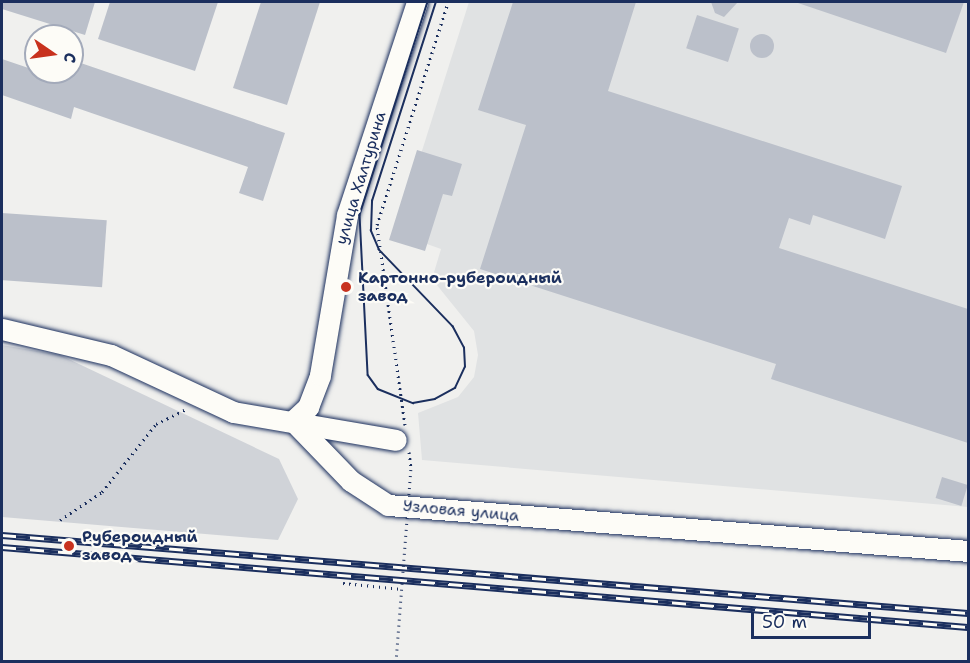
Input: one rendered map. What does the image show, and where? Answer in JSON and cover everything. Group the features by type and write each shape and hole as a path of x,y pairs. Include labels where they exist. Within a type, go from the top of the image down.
{"street":[{"name":"улица Халтурина","path":"293,420 308,407 320,375 347,215 417,2"},
{"path":"2,329 111,355 202,402 293,420 401,434"},
{"name":"Узловая улица","path":"293,420 351,481 388,505 969,551"}],"path":[{"path":"401,434 377,225 448,2"},
{"path":"60,520 102,492 156,424 202,402"},
{"path":"396,662 411,468"},
{"path":"342,583 402,589"}],"shaded area":[{"path":"469,2 968,2 968,507 422,460 418,413 458,397 474,377 478,355 474,331 432,279 441,249 396,233"},
{"path":"2,345 60,355 279,459 298,499 278,540 2,517"}],"building":[{"path":"2,2 95,2 85,35 84,24 50,24 2,9"},
{"path":"110,2 218,2 195,71 98,39"},
{"path":"261,2 320,2 287,105 233,88"},
{"path":"513,2 636,2 608,91 902,186 885,239 813,215 810,225 789,218 779,248 968,309 968,443 771,379 776,364 480,269 526,125 478,110"},
{"path":"711,2 738,2 724,17 715,13"},
{"path":"795,2 964,2 946,53"},
{"path":"697,15 739,29 728,62 686,48"},
{"path":"762,34 770,38 774,46 770,54 762,58 754,54 750,46 754,38"},
{"path":"2,59 24,66 24,84 84,84 84,64 285,133 263,201 239,193 248,167 74,107 71,119 2,95"},
{"path":"417,150 462,164 452,196 443,194 425,251 389,240"},
{"path":"2,213 107,220 102,287 2,280"},
{"path":"942,477 968,485 961,506 936,498"}],"tram line":[{"path":"428,2 360,215 368,375 378,389 413,403 435,399 455,388 465,367 464,348 453,327 379,250 371,231 372,201 436,2"}],"railway":[{"path":"2,535 968,613"},
{"path":"2,547 968,627"}],"place":[{"name":"Картонно-рубероидный завод","path":"346,287"},
{"name":"Рубероидный завод","path":"69,546"}]}
